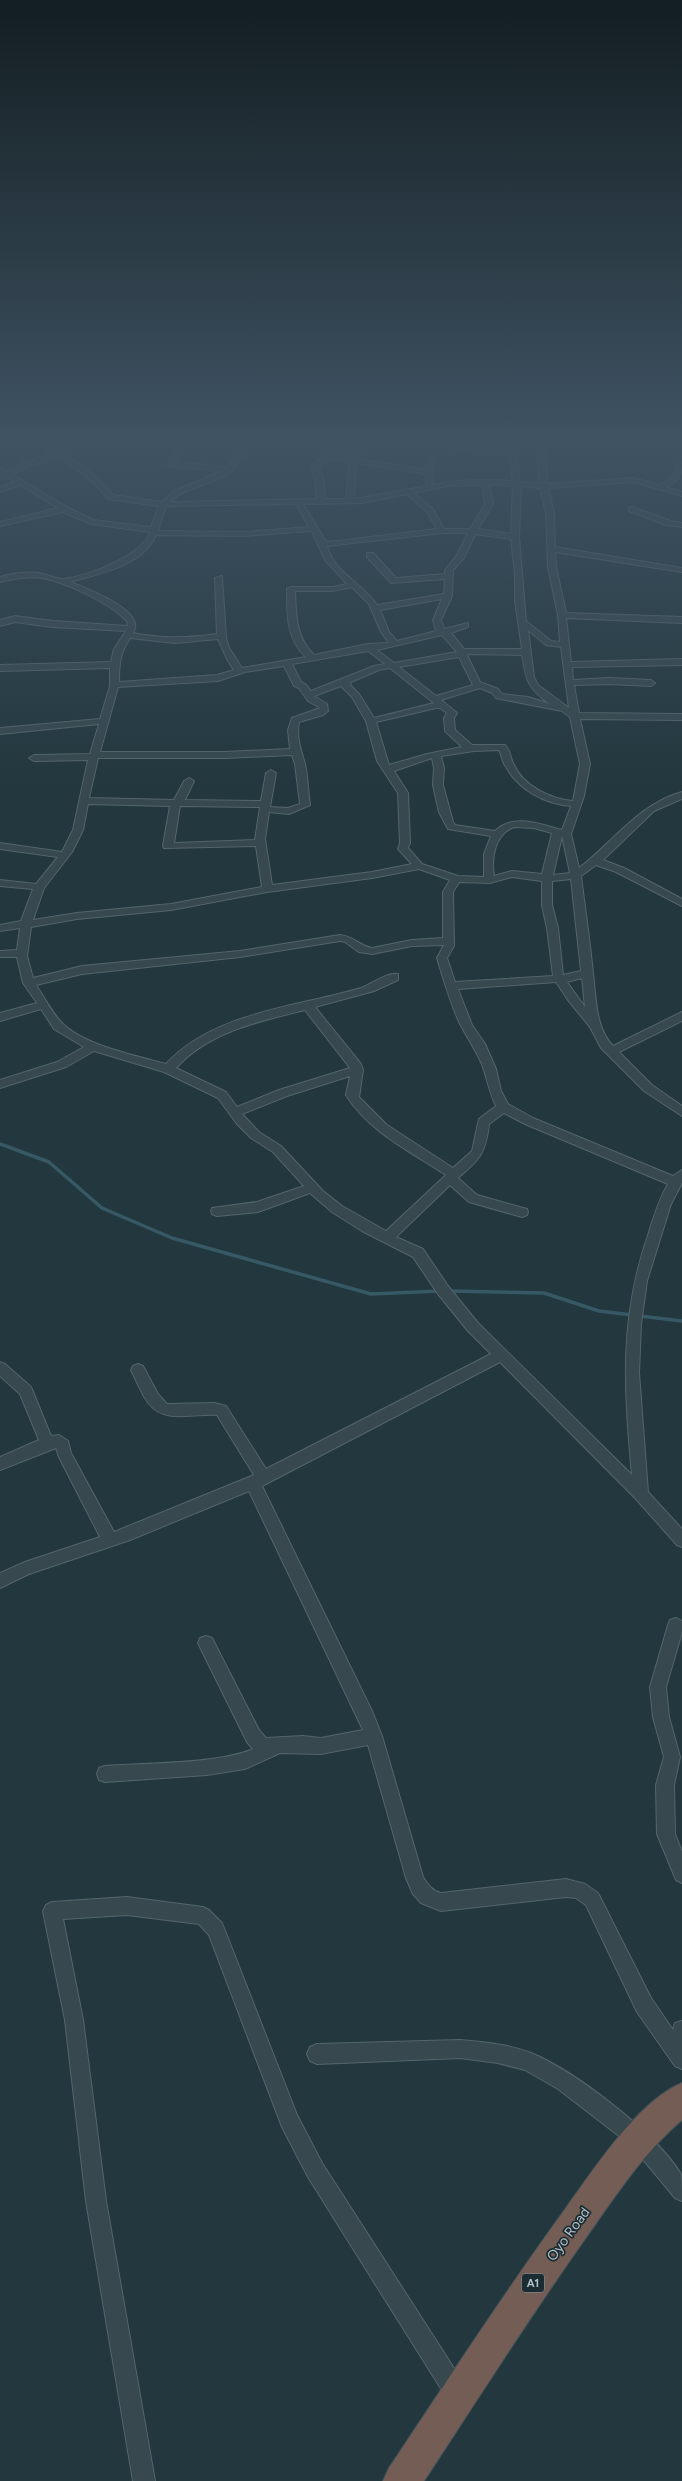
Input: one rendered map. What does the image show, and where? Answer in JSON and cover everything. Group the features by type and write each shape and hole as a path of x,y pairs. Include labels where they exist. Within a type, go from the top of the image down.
{"highway":[{"name":"Oyo Road","path":"402,2481 549,2260 639,2139 682,2099"}],"street":[{"path":"65,582 135,555"},
{"path":"327,555 352,585 375,608 380,626 394,643"},
{"path":"371,555 394,581 450,576"},
{"path":"462,555 449,570 450,576 448,596 438,620 440,630 445,632 463,654 475,682 479,686 495,691 502,697 528,700 546,707 564,710"},
{"path":"517,555 519,573 519,601 526,652 534,686 564,710 575,716 682,717"},
{"path":"552,555 552,567 562,615 566,665 586,769 576,804 562,833 553,845 547,878 547,905 553,930 555,960 560,979 573,1000 595,1025"},
{"path":"588,555 682,570"},
{"path":"0,580 20,575 31,575 65,582 123,611 131,620 131,632 118,650 114,665 114,685 94,756 78,830 64,855 39,887 33,898 25,926 22,956 29,982 43,1005 58,1026 92,1046 168,1069 222,1095 255,1135 277,1149 312,1187 337,1209 418,1253 442,1290 474,1327 641,1494 682,1540"},
{"path":"219,578 220,636 227,656 240,672"},
{"path":"313,659 304,652 296,640 291,617 291,589 333,589 352,585"},
{"path":"375,608 448,596"},
{"path":"2,614 10,619 131,632 150,640 175,641 220,636"},
{"path":"562,615 682,620"},
{"path":"0,624 10,619"},
{"path":"522,622 549,643 564,645"},
{"path":"114,685 202,680 394,643 445,632 465,625"},
{"path":"368,647 452,713 449,718 450,731 469,748"},
{"path":"308,694 347,680 354,675 384,666 393,667 413,664 428,658 463,654 471,651 526,652"},
{"path":"566,665 682,662"},
{"path":"85,801 175,805 191,802 265,807 289,811 305,805 300,764 295,752 293,730 295,720 320,713 325,710 324,706 311,699 302,686 297,684 287,664"},
{"path":"0,668 114,665"},
{"path":"347,680 345,685 356,696 372,721 378,742 380,757 403,794 405,843 403,849 419,866"},
{"path":"569,683 609,681 651,684"},
{"path":"435,699 479,686"},
{"path":"372,721 436,705 443,705"},
{"path":"0,731 103,721"},
{"path":"389,771 390,768 394,766 482,745 502,747 506,750 509,765 530,790 554,800 576,804"},
{"path":"34,758 94,756 225,756 295,752"},
{"path":"436,756 439,768 438,785 441,790 443,808 449,824 452,827 495,834 510,826 522,823 562,833"},
{"path":"267,889 261,843 271,773"},
{"path":"189,781 182,796 175,805 168,846 261,843"},
{"path":"0,928 25,926 77,916 171,907 267,889 372,875 419,866 430,868 456,879 490,880 512,874 547,878 576,875 651,809 682,795"},
{"path":"562,833 568,846 576,875 590,1002 595,1025 600,1037 648,1088 682,1112"},
{"path":"490,880 488,862 495,834"},
{"path":"553,845 568,846"},
{"path":"0,846 64,855"},
{"path":"594,860 620,870 680,899"},
{"path":"456,879 448,892 449,946 442,958 450,986 466,1026 479,1044 490,1069 495,1092 503,1107 529,1121 678,1179 667,1198 649,1250 636,1300 632,1352 632,1391 641,1494"},
{"path":"0,883 39,887"},
{"path":"29,982 82,970 240,954 340,938 348,939 363,950 372,951 412,943 449,941"},
{"path":"0,954 23,953"},
{"path":"450,986 560,979 588,974"},
{"path":"168,1069 175,1058 224,1030 307,1005 367,990 394,978"},
{"path":"0,1017 43,1005"},
{"path":"307,1005 354,1062 356,1070 352,1095 355,1100 383,1128 453,1177 473,1199 522,1212"},
{"path":"612,1051 682,1016"},
{"path":"0,1084 58,1064 87,1051 92,1046"},
{"path":"235,1112 356,1070"},
{"path":"388,1238 478,1155 483,1122 503,1107"},
{"path":"217,1211 258,1207 312,1187"},
{"path":"0,1581 25,1569 110,1540 258,1480 501,1354"},
{"path":"0,1368 26,1391 47,1443"},
{"path":"138,1370 159,1406 166,1410 212,1408 221,1410 258,1480 364,1711 374,1736 420,1891 429,1900 440,1902 566,1888 579,1890 592,1900 644,2005 678,2054"},
{"path":"0,1464 47,1443 59,1441 63,1445 64,1453 110,1540"},
{"path":"676,1625 658,1687 661,1717 672,1757 665,1785 666,1834 682,1874"},
{"path":"206,1643 253,1736 262,1746 275,1747 303,1744 321,1746 374,1736"},
{"path":"106,1774 207,1767 245,1761 275,1747"},
{"path":"144,2481 96,2201 74,2020 52,1911 127,1906 203,1916 216,1930 289,2120 315,2170 459,2396"},
{"path":"678,2054 682,2030"},
{"path":"317,2054 460,2049 498,2053 529,2062 565,2082 639,2139 682,2191"}],"waterway":[{"path":"0,1144 49,1162 102,1208 172,1238 371,1294 440,1291"},
{"path":"449,1291 544,1293 599,1311 682,1321"}]}
